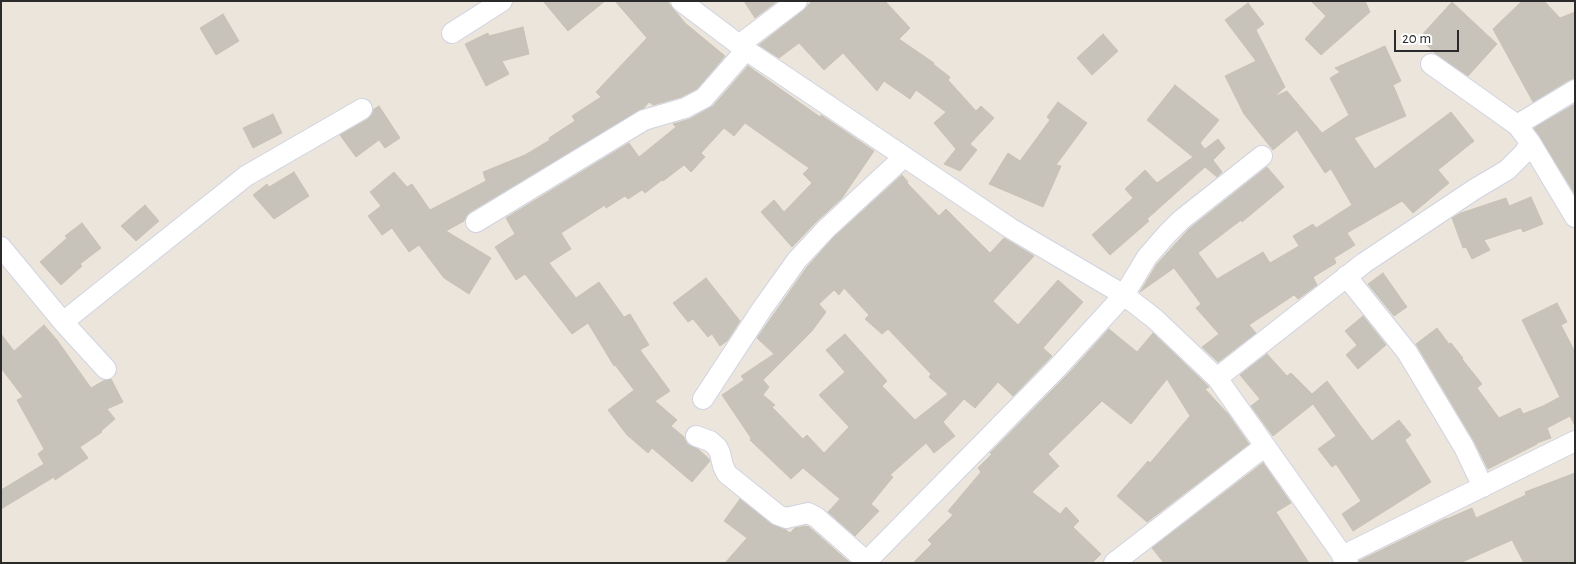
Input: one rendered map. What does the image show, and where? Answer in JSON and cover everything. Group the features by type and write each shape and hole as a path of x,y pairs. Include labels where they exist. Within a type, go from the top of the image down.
{"street":[{"path":"452,33 502,1"},
{"path":"681,1 742,48 904,157 1010,228 1124,295 1155,319 1217,378 1345,559 1575,441"},
{"path":"476,222 644,120 685,108 704,98 742,48 798,1"},
{"path":"1431,64 1517,125 1530,142 1575,217"},
{"path":"1517,125 1575,90"},
{"path":"63,322 246,176 362,108"},
{"path":"1217,378 1346,276 1507,170 1520,158 1530,142"},
{"path":"696,436 710,441 717,447 727,474 778,515 786,518 808,513 816,517 866,562 1058,367 1124,295 1147,257 1181,220 1262,156"},
{"path":"703,399 762,309 797,260 826,229 904,157"},
{"path":"1,247 63,322 106,369"},
{"path":"1346,276 1407,352 1464,446 1483,487"},
{"path":"1114,563 1265,446"}],"building":[{"path":"543,1 605,1 568,31"},
{"path":"615,1 667,1 685,23 725,56 697,89 681,97 653,105 649,102 644,108 470,212 464,221 446,231 491,258 469,294 444,278 419,245 409,252 392,228 382,235 368,216 381,206 370,192 394,172 407,187 412,184 430,210 486,181 483,172 525,155 550,140 549,138 575,121 572,116 601,97 596,92 647,38"},
{"path":"744,1 777,1 755,18"},
{"path":"812,1 885,1 910,28 899,39 934,63 950,77 948,80 976,111 981,106 994,118 970,144 977,150 960,171 944,164 956,149 934,123 946,112 916,90 910,99 884,81 877,91 843,53 824,70 799,43 779,58 759,45 804,10"},
{"path":"1311,1 1365,1 1370,12 1321,55 1305,39 1326,16"},
{"path":"1522,1 1544,1 1560,18 1575,12 1575,78 1533,102 1493,29"},
{"path":"1452,2 1497,44 1468,76 1436,54 1419,38"},
{"path":"1248,3 1264,24 1256,30 1285,87 1274,97 1287,91 1322,133 1349,115 1330,78 1340,72 1335,68 1385,46 1401,81 1393,85 1406,116 1354,138 1375,169 1451,112 1474,141 1438,170 1449,183 1413,213 1402,201 1347,233 1355,245 1334,258 1336,263 1313,277 1317,285 1298,299 1294,295 1249,325 1256,333 1218,362 1202,347 1219,334 1196,308 1201,304 1174,268 1140,292 1157,264 1189,229 1267,167 1284,187 1242,222 1241,220 1198,253 1217,279 1263,252 1270,263 1299,246 1293,236 1313,224 1316,228 1352,205 1331,169 1325,173 1297,130 1273,150 1244,114 1225,76 1256,61 1225,20"},
{"path":"223,14 239,41 216,55 200,28"},
{"path":"523,27 529,54 502,61 509,74 486,86 465,44 488,33 489,36"},
{"path":"1103,34 1118,51 1092,75 1077,58"},
{"path":"748,66 820,117 821,115 874,151 842,198 792,247 761,212 774,200 784,212 812,183 803,174 809,168 745,123 734,136 724,128 701,153 705,157 691,172 684,165 645,193 642,190 628,199 625,196 606,208 605,205 561,233 571,249 549,263 576,298 599,282 624,317 630,314 649,345 640,350 670,391 655,401 677,420 671,426 684,437 687,444 698,449 710,461 692,482 652,448 648,453 627,435 608,410 634,390 614,366 588,323 572,334 525,274 516,280 495,247 515,234 506,218 629,143 639,157 676,127 673,124 690,119 713,106"},
{"path":"1175,85 1219,120 1200,143 1205,149 1218,139 1225,148 1213,160 1222,172 1217,177 1205,167 1147,219 1149,221 1110,255 1092,235 1133,198 1125,189 1145,170 1157,183 1193,157 1147,120"},
{"path":"1058,102 1087,123 1056,165 1061,166 1043,207 989,184 1008,153 1020,161 1050,120 1047,117"},
{"path":"1575,104 1575,194 1534,128"},
{"path":"379,106 400,138 385,148 379,140 356,157 340,135 368,119 374,109"},
{"path":"273,114 282,133 253,148 243,128"},
{"path":"294,172 309,196 274,219 253,195 267,184 269,187"},
{"path":"902,175 907,183 939,216 946,209 990,253 1004,238 1034,256 993,301 1018,325 1058,280 1083,302 1043,348 1052,356 1013,396 998,382 975,408 964,399 943,422 955,436 934,453 926,443 890,475 893,477 871,504 879,511 855,536 828,512 840,499 803,468 791,479 750,440 751,438 722,395 744,380 741,376 774,354 757,338 807,267 834,237","holes":["844,288 869,315 865,319 882,334 888,329 931,374 929,377 948,394 915,420 882,386 887,381 845,334 826,350 845,372 819,395 849,427 824,453 807,435 803,439 772,407 775,405 763,395 769,387 763,380 812,331 826,312 819,304 834,290 839,295"]},
{"path":"1531,197 1543,224 1523,232 1521,228 1484,240 1490,250 1472,259 1466,247 1463,248 1452,218 1461,213 1506,198 1509,206"},
{"path":"145,205 159,221 136,241 121,226"},
{"path":"82,223 101,248 80,264 82,266 61,285 40,262 67,238 65,236"},
{"path":"1383,273 1407,307 1394,316 1368,284"},
{"path":"706,278 740,321 727,341 720,346 712,334 708,337 693,319 688,322 673,303"},
{"path":"1557,303 1567,322 1561,325 1575,352 1575,426 1570,416 1547,428 1551,438 1537,443 1488,469 1474,441 1416,344 1437,328 1449,344 1451,343 1482,384 1477,388 1499,418 1520,408 1523,414 1560,397 1522,320"},
{"path":"1363,316 1386,345 1358,369 1346,355 1357,345 1345,331"},
{"path":"44,325 91,388 105,380 111,379 123,402 107,409 115,419 102,432 80,447 88,458 55,480 54,477 1,509 1,490 44,464 38,454 44,449 17,400 23,397 1,368 1,334 14,351"},
{"path":"1109,329 1137,352 1153,333 1209,387 1205,389 1228,414 1249,444 1147,522 1117,496 1148,461 1150,463 1190,416 1167,379 1131,424 1102,401 1048,454 1059,466 1032,492 1060,514 1066,507 1079,521 1073,527 1101,554 1092,563 913,563 932,544 928,540 953,515 948,511 981,472 978,468 992,454 990,453 1069,373"},
{"path":"1267,354 1287,376 1291,373 1312,394 1327,381 1372,441 1399,420 1411,435 1405,440 1431,482 1353,531 1342,514 1361,501 1336,464 1332,467 1318,449 1336,436 1313,404 1273,436 1251,406 1260,399 1240,375"},
{"path":"1263,463 1291,503 1276,512 1309,563 1164,563 1152,548"},
{"path":"1575,473 1575,563 1524,563 1512,540 1460,563 1360,563 1359,561 1447,518 1472,508 1476,518 1526,495 1525,492"},
{"path":"740,499 771,524 790,533 795,528 809,527 850,563 725,563 747,538 724,521"}]}
